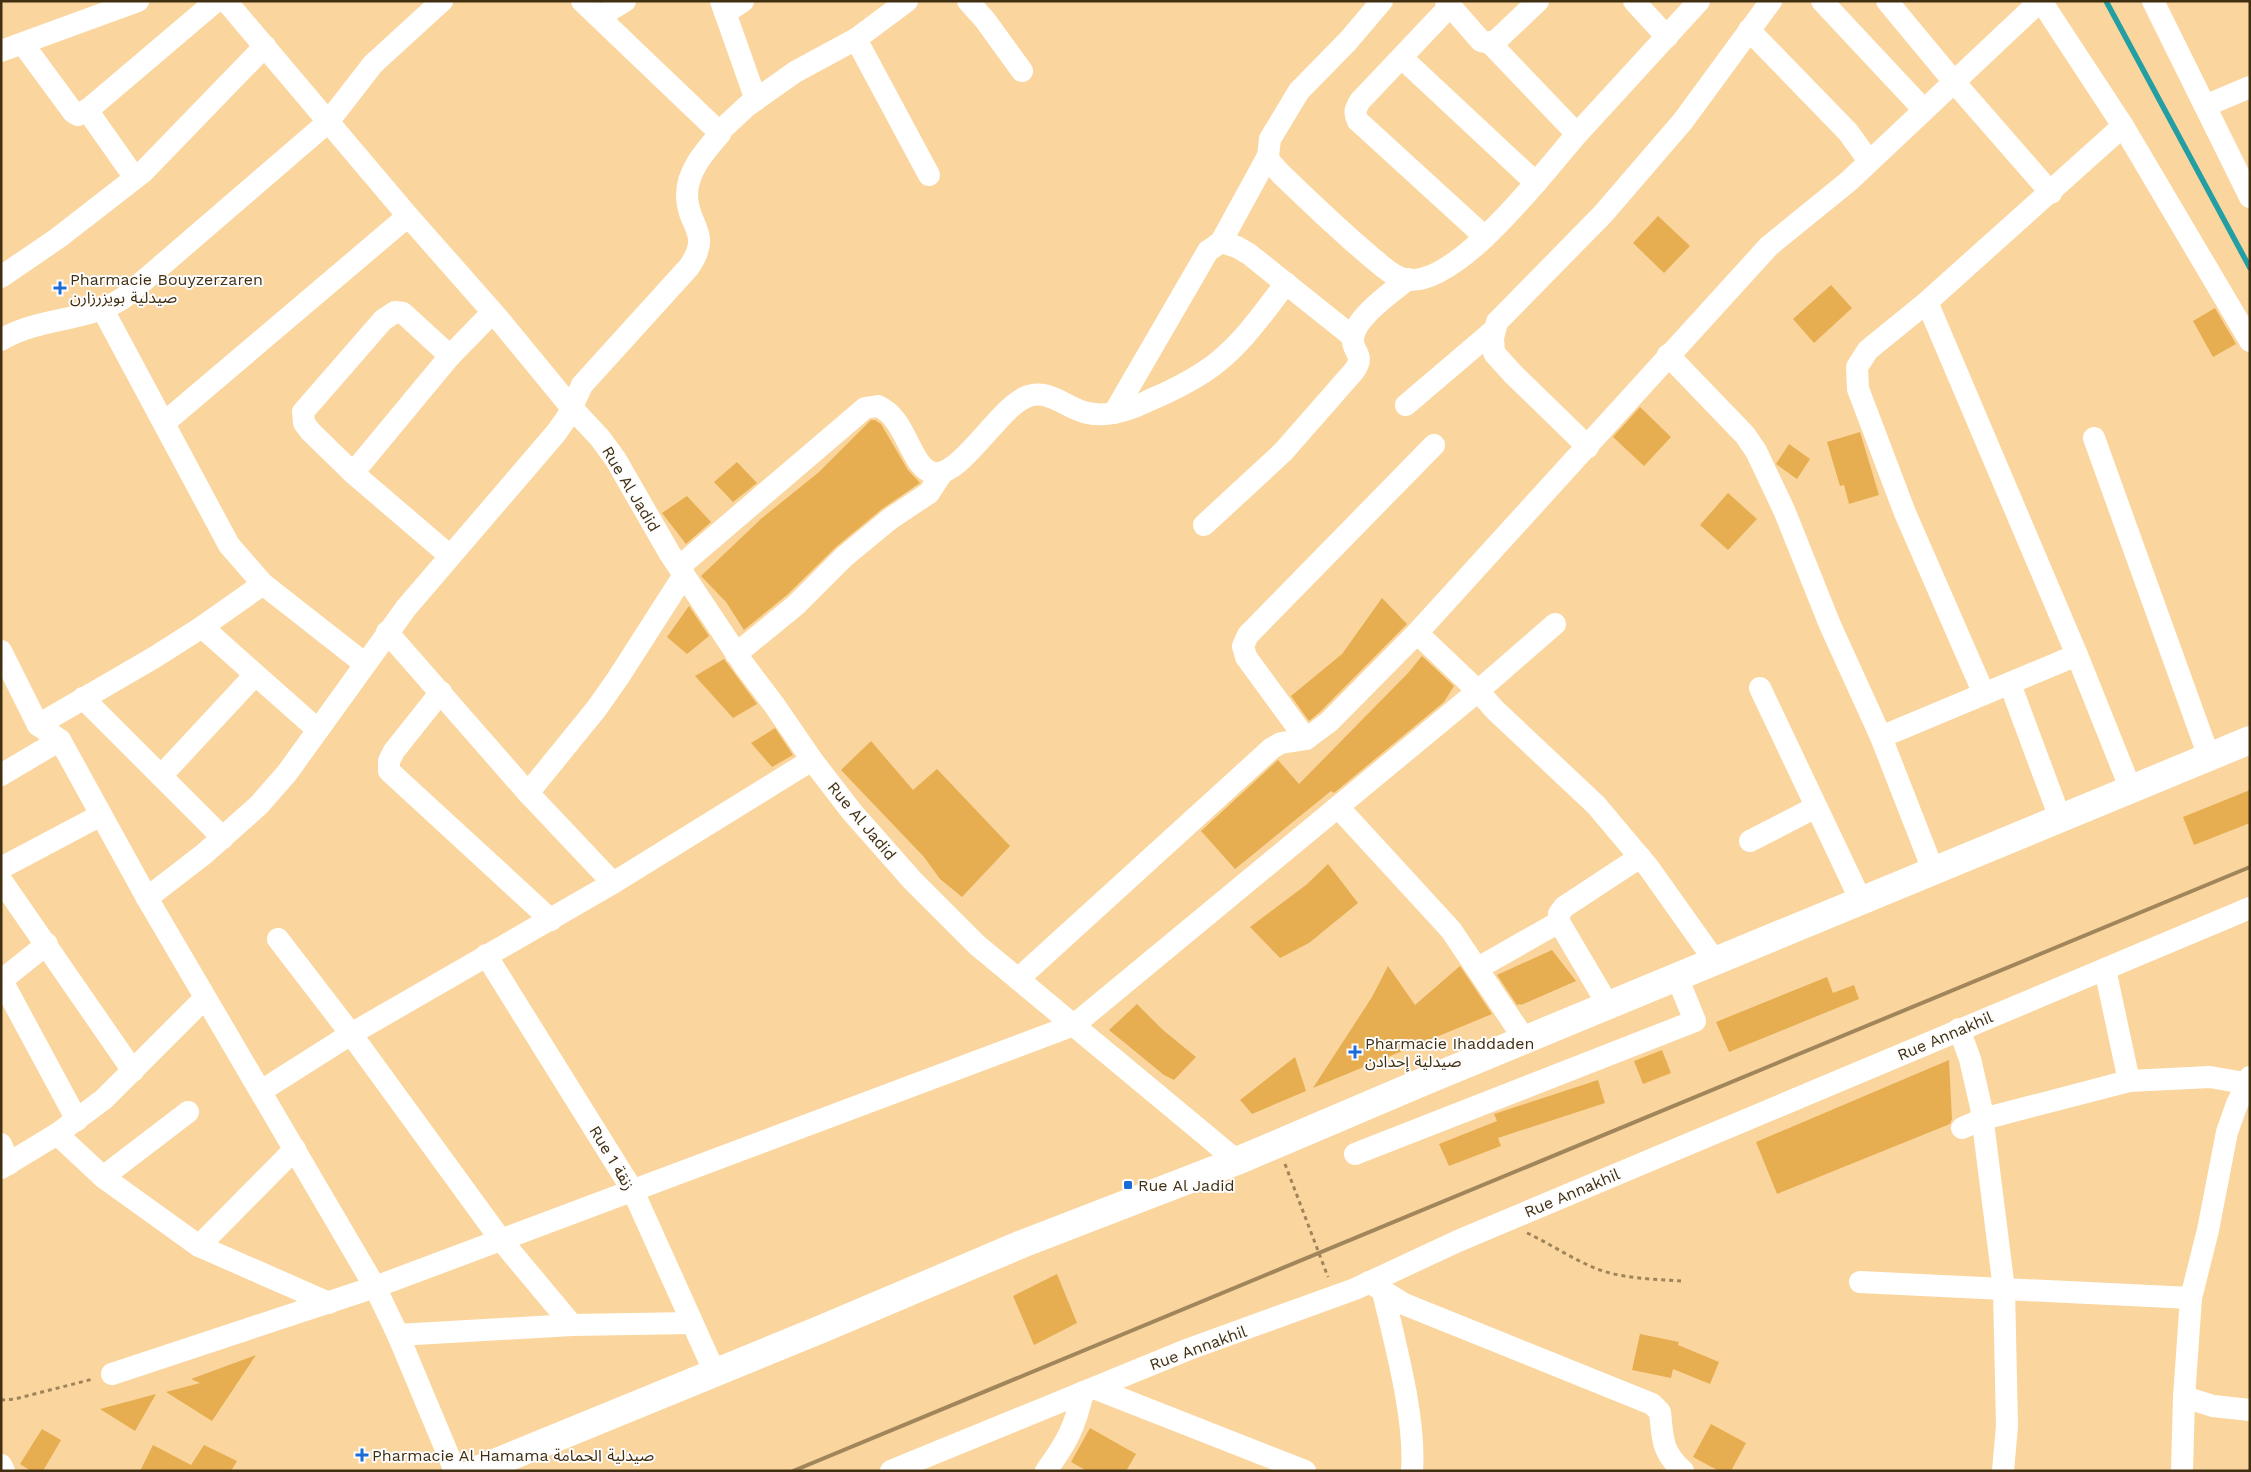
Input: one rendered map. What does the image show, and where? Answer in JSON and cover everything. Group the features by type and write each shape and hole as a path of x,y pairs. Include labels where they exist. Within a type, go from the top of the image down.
{"main road":[{"path":"475,1471 1022,1244 1237,1161 1608,1005 2250,740"}],"street":[{"path":"1,51 138,1"},
{"path":"23,44 76,114 87,110 216,1"},
{"name":"Rue Al Jadid","path":"226,1 571,407 600,438 616,460 681,571 736,654 852,812 914,881 977,945 1237,1161"},
{"path":"582,1 719,132"},
{"path":"599,17 625,1"},
{"path":"147,898 223,838 259,806 287,773 387,632 556,433 568,416 582,385 670,290 695,259 699,251 700,233 689,208 689,181 699,159 720,134 719,132 739,112 795,72 856,39 907,1"},
{"path":"968,1 985,20 1022,71"},
{"path":"1114,413 1208,251 1221,242 1268,156 1270,139 1299,91 1348,41 1382,1"},
{"path":"1486,237 1358,121 1355,109 1360,101 1402,58 1448,4 1482,42 1490,43 1498,39 1538,1"},
{"path":"1634,1 1667,37"},
{"path":"1268,156 1270,162 1281,174 1387,269 1400,278 1425,277 1446,268 1486,237 1507,217 1577,134 1699,1"},
{"path":"1588,447 1494,353 1492,346 1497,322 1603,214 1684,122 1771,1"},
{"path":"1822,1 1924,110"},
{"path":"1887,1 1955,83 2051,192"},
{"path":"1018,979 1272,748 1282,743 1306,739 1329,722 1417,633 1769,246 1849,181 2040,1 2123,126 2250,341"},
{"path":"2153,1 2250,197"},
{"path":"2,337 41,323 102,310 126,296 328,122 373,64 441,2"},
{"path":"730,5 756,100"},
{"path":"1749,30 1848,132 1869,161"},
{"path":"856,39 929,175"},
{"path":"1490,43 1577,134"},
{"path":"1,278 58,238 135,178 264,46"},
{"path":"1402,58 1536,183"},
{"path":"2205,106 2250,87"},
{"path":"87,110 135,178"},
{"path":"1984,694 1904,513 1858,389 1856,367 1863,355 1927,302 2123,126"},
{"path":"164,422 408,216"},
{"path":"1221,242 1243,250 1353,337"},
{"path":"1204,524 1283,452 1354,371 1359,360 1353,337 1355,329 1374,307 1408,279"},
{"path":"736,654 796,605 851,551 890,519 929,493 942,473 962,461 996,421 1011,407 1028,396 1046,395 1087,413 1102,415 1135,407 1173,390 1206,372 1253,327 1286,283"},
{"path":"1927,302 2077,655 2131,790"},
{"path":"102,310 164,422 228,545 263,584 365,664"},
{"path":"450,356 403,313 394,312 383,320 304,412 304,423 353,473 450,556"},
{"path":"353,473 450,356 492,313"},
{"path":"1406,405 1494,330"},
{"path":"1668,355 1745,435 1756,451 1784,510 1830,625 1881,738 1934,870"},
{"path":"528,793 613,686 681,571 865,408 878,406 892,414 902,428 919,464 928,472 942,473"},
{"path":"2094,438 2209,757"},
{"path":"1306,739 1246,657 1243,646 1248,636 1434,445"},
{"path":"38,726 83,698 155,658 202,628 263,584"},
{"path":"112,1374 375,1287 1074,1025 1478,692 1555,624"},
{"path":"202,628 318,730"},
{"path":"387,632 528,793 613,883"},
{"path":"1417,633 1596,805 1640,857 1715,961"},
{"path":"1,651 38,726 60,740 147,898 375,1287 398,1335 455,1471"},
{"path":"1881,738 2077,655"},
{"path":"161,776 255,675"},
{"path":"2010,684 2060,818"},
{"path":"1760,688 1861,901"},
{"path":"441,692 394,751 389,761 389,771 391,775 551,920"},
{"path":"83,698 223,838"},
{"path":"1,774 60,740"},
{"path":"261,1091 351,1034 613,883 812,760"},
{"path":"1338,807 1433,908 1478,968 1525,1040"},
{"path":"1750,841 1816,807"},
{"path":"1,868 101,815"},
{"path":"1608,1005 1559,922 1559,914 1564,907 1640,857"},
{"path":"1,880 134,1071"},
{"name":"Rue Annakhil","path":"891,1471 1189,1350 1313,1306 1376,1287 1504,1222 2250,908"},
{"path":"1478,968 1559,922"},
{"path":"278,939 351,1034 501,1240 572,1325"},
{"path":"47,944 1,979 7,1003 77,1120"},
{"name":"Rue 1 زنقة","path":"486,955 632,1191 715,1373"},
{"path":"2105,969 2129,1080"},
{"path":"1355,1154 1695,1021 1677,977"},
{"path":"4,1158 57,1134 104,1099 205,998"},
{"path":"1959,1029 1970,1059 1982,1119 2004,1289 2007,1426 2003,1471"},
{"path":"1962,1128 1982,1119 2129,1080 2210,1077 2249,1082 2227,1132 2208,1230 2191,1298 2184,1397 2182,1471"},
{"path":"103,1177 188,1112"},
{"path":"57,1134 103,1177 199,1246 329,1303"},
{"path":"199,1246 296,1150"},
{"path":"1860,1282 2191,1298"},
{"path":"1376,1287 1406,1401 1412,1446 1412,1471"},
{"path":"1376,1287 1404,1304 1652,1404 1660,1412 1665,1448 1669,1456 1683,1471"},
{"path":"398,1335 572,1325 692,1322"},
{"path":"1046,1471 1070,1436 1088,1390 1305,1471"},
{"path":"2184,1397 2213,1406 2250,1410"},
{"path":"1,1465 4,1471"}],"path":[{"path":"1278,1144 1330,1282"},
{"path":"1504,1222 1537,1238 1571,1258 1604,1271 1635,1278 1681,1280"},
{"path":"1,1400 15,1399 112,1374"}],"building":[{"path":"1658,216 1690,246 1664,273 1633,243"},
{"path":"1831,285 1852,308 1814,343 1793,319"},
{"path":"2215,308 2236,344 2213,357 2193,321"},
{"path":"1640,407 1671,437 1644,466 1613,437"},
{"path":"871,420 881,424 908,470 920,483 882,509 836,547 787,595 744,630 726,602 701,576 762,518 819,472"},
{"path":"1860,432 1879,495 1849,504 1844,485 1840,486 1827,442"},
{"path":"1789,444 1810,459 1797,479 1776,464"},
{"path":"737,462 757,483 733,502 714,482"},
{"path":"1728,493 1757,519 1728,550 1700,525"},
{"path":"687,496 711,522 686,544 662,513"},
{"path":"1382,598 1407,624 1309,721 1291,696 1342,654"},
{"path":"689,606 709,636 687,654 667,637"},
{"path":"1422,656 1454,686 1444,702 1334,793 1331,791 1235,869 1201,831 1278,760 1299,784 1409,672"},
{"path":"724,659 757,704 733,718 695,676"},
{"path":"775,728 793,755 772,767 751,743"},
{"path":"871,741 913,790 937,769 1010,846 962,897 940,879 924,857 841,770"},
{"path":"2250,790 2250,823 2194,845 2183,817"},
{"path":"1328,864 1358,903 1309,943 1280,958 1250,927 1306,885"},
{"path":"1552,950 1576,981 1521,1005 1517,1005 1497,975"},
{"path":"1388,966 1415,1005 1460,966 1492,1014 1313,1088 1372,997"},
{"path":"1827,977 1833,993 1854,985 1859,999 1729,1052 1716,1022"},
{"path":"1137,1004 1163,1030 1196,1057 1174,1080 1164,1075 1109,1030"},
{"path":"1662,1050 1671,1073 1643,1084 1634,1061"},
{"path":"1295,1057 1306,1091 1252,1114 1240,1100"},
{"path":"1949,1060 1952,1119 1950,1124 1777,1194 1756,1142"},
{"path":"1598,1080 1605,1103 1498,1138 1501,1146 1449,1166 1439,1144 1497,1121 1494,1114"},
{"path":"1057,1274 1077,1323 1034,1345 1013,1296"},
{"path":"1640,1334 1679,1342 1678,1345 1719,1362 1710,1384 1673,1369 1671,1378 1632,1370"},
{"path":"256,1355 212,1421 166,1392 200,1383 191,1379"},
{"path":"156,1394 135,1431 100,1409"},
{"path":"1711,1424 1746,1443 1731,1471 1719,1471 1693,1457"},
{"path":"1090,1428 1136,1454 1126,1471 1087,1471 1071,1462"},
{"path":"42,1429 61,1440 43,1471 31,1471 20,1464"},
{"path":"153,1445 191,1465 204,1445 237,1461 231,1471 140,1471"}],"waterway":[{"path":"2106,1 2250,268"}],"railway":[{"path":"793,1471 2250,867"}],"place":[{"name":"Pharmacie Bouyzerzaren صيدلية بويزرزارن","path":"60,288"},
{"name":"Pharmacie Ihaddaden صيدلية إحدادن","path":"1355,1052"},
{"name":"Rue Al Jadid","path":"1128,1185"},
{"name":"Pharmacie Al Hamama صيدلية الحمامة","path":"362,1455"}]}
